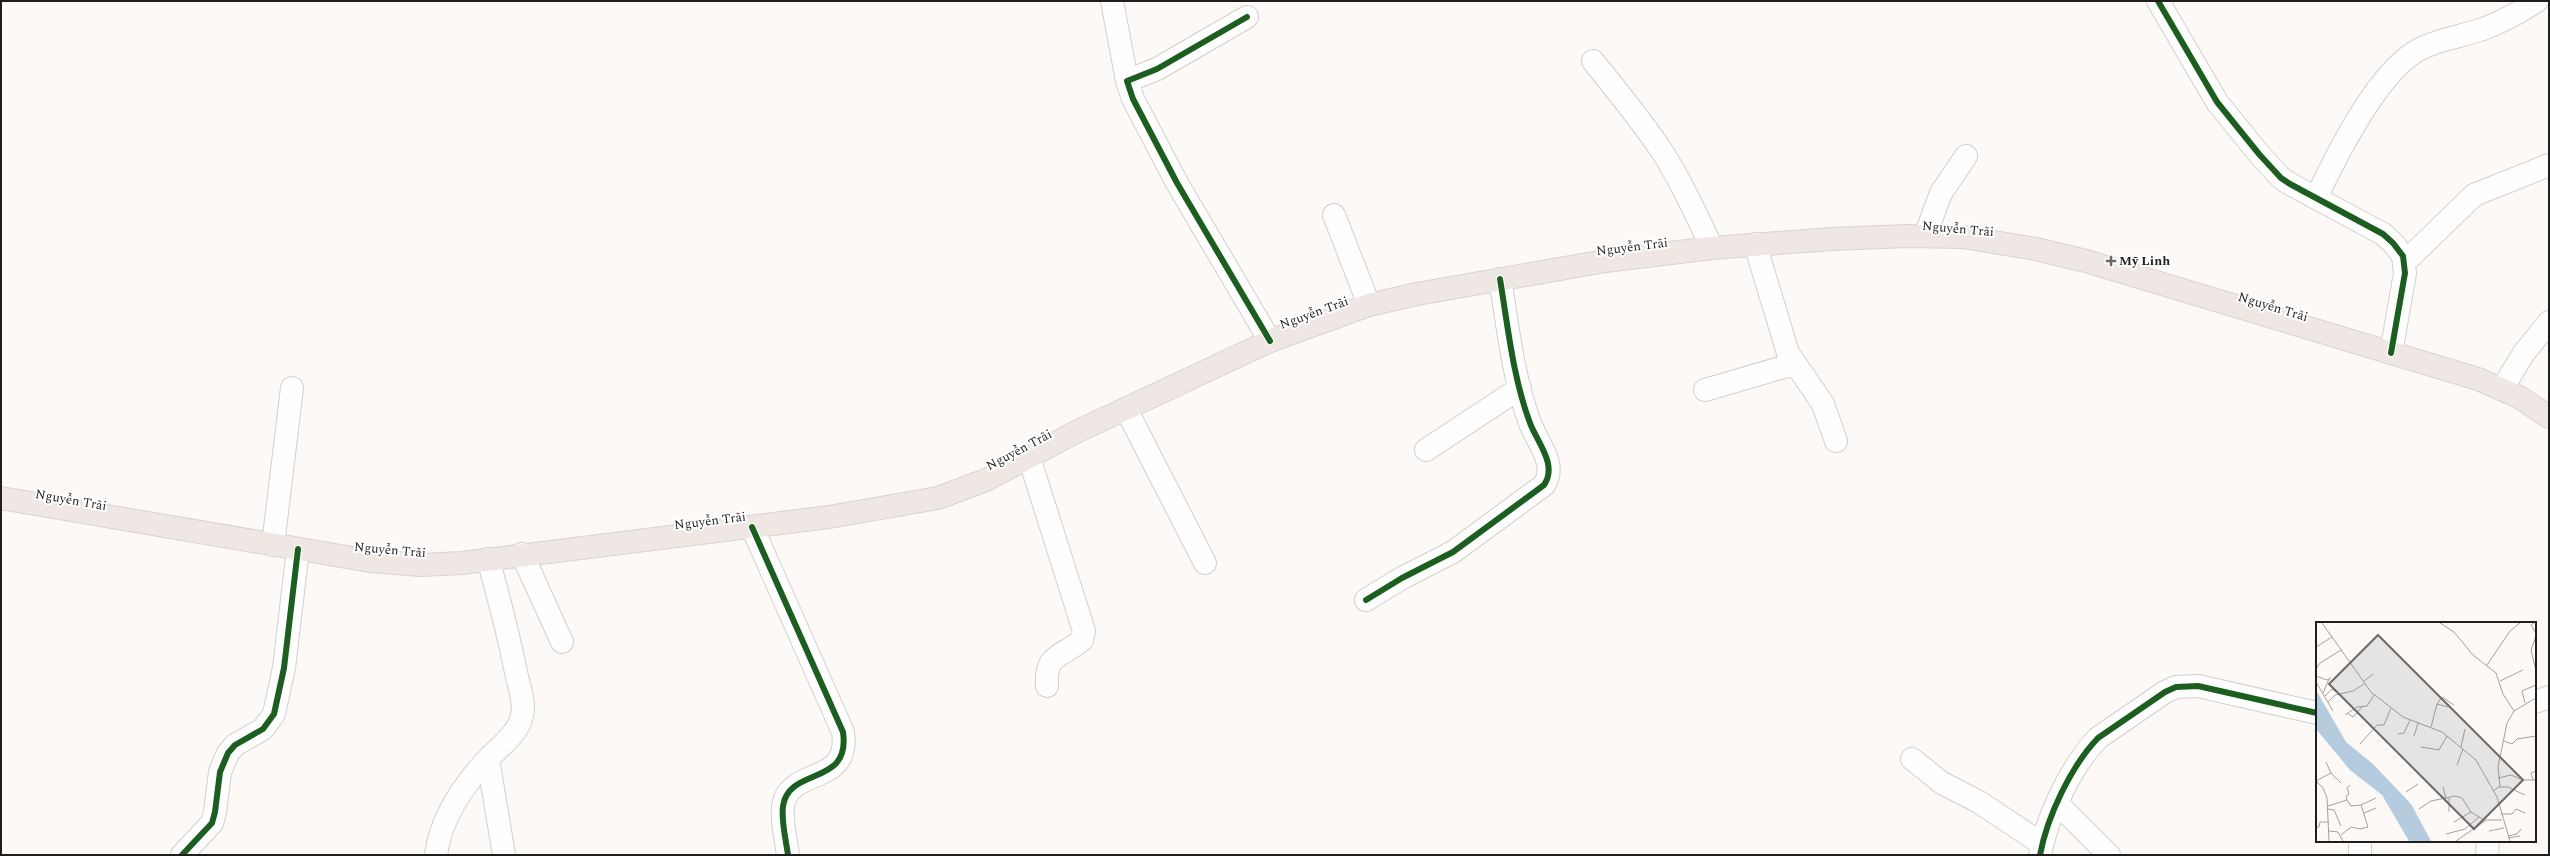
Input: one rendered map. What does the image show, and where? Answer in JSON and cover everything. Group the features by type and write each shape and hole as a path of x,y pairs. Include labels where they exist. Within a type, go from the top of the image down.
{"main road":[{"name":"Nguyễn Trãi","path":"1,498 298,550 400,564 441,565 916,504 986,480 1126,409 1270,341 1369,305 1500,279 1604,261 1755,244 1832,239 1926,236 1963,238 1993,242 2036,249 2086,261 2478,379 2502,389 2549,417"}],"street":[{"path":"1112,1 1127,81 1133,100 1177,183 1270,341"},
{"path":"2158,1 2217,102 2281,178 2383,234 2399,248 2405,262 2391,353"},
{"path":"2316,198 2335,157 2359,118 2401,62 2422,48 2493,25 2537,1"},
{"path":"1127,81 1158,69 1247,18"},
{"path":"1592,61 1637,115 1663,154 1712,248"},
{"path":"1926,236 1941,192 1966,156"},
{"path":"2405,262 2474,195 2549,165"},
{"path":"1334,215 1369,305"},
{"path":"1755,244 1788,353 1794,364 1812,386 1823,404 1836,441"},
{"path":"1366,600 1469,542 1544,485 1548,479 1549,463 1530,424 1520,388 1500,279"},
{"path":"2502,389 2524,353 2549,322"},
{"path":"1705,390 1794,364"},
{"path":"273,545 292,388"},
{"path":"1426,450 1520,388"},
{"path":"1126,409 1205,563"},
{"path":"1029,457 1084,631 1082,640 1051,660 1046,671 1047,686"},
{"path":"752,526 843,732 845,743 842,754 835,766 798,784 786,797 783,813 788,855"},
{"path":"182,855 212,823 215,812 220,772 228,753 235,745 263,729 274,714 284,668 298,550"},
{"path":"522,554 562,642"},
{"path":"436,855 445,820 455,800 488,759 515,732 523,714 523,703 511,645 488,559"},
{"path":"1912,759 1942,784 1979,802 2041,850 2057,803 2081,760 2098,738 2176,687 2198,686 2218,689 2316,713"},
{"path":"2536,702 2549,698"},
{"path":"488,759 504,855"},
{"path":"2057,803 2109,855"},
{"path":"2360,842 2360,855"},
{"path":"2486,855 2488,842"}],"cycle path":[{"path":"2158,1 2217,102 2259,154 2281,178 2383,234 2393,243 2403,256 2405,273 2391,353"},
{"path":"1247,17 1157,69 1127,81 1133,99 1177,183 1270,341"},
{"path":"1366,600 1402,578 1453,552 1544,485 1548,477 1548,462 1530,423 1519,388 1500,279"},
{"path":"752,527 843,732 843,749 838,761 829,769 796,785 788,794 783,806 783,824 788,855"},
{"path":"182,855 212,823 215,812 220,772 228,753 235,745 263,729 274,714 284,668 298,549"},
{"path":"2040,855 2043,840 2054,809 2070,777 2088,750 2098,738 2165,692 2176,687 2198,686 2316,713"}],"place":[{"name":"Mỹ Linh","path":"2111,261"}]}
